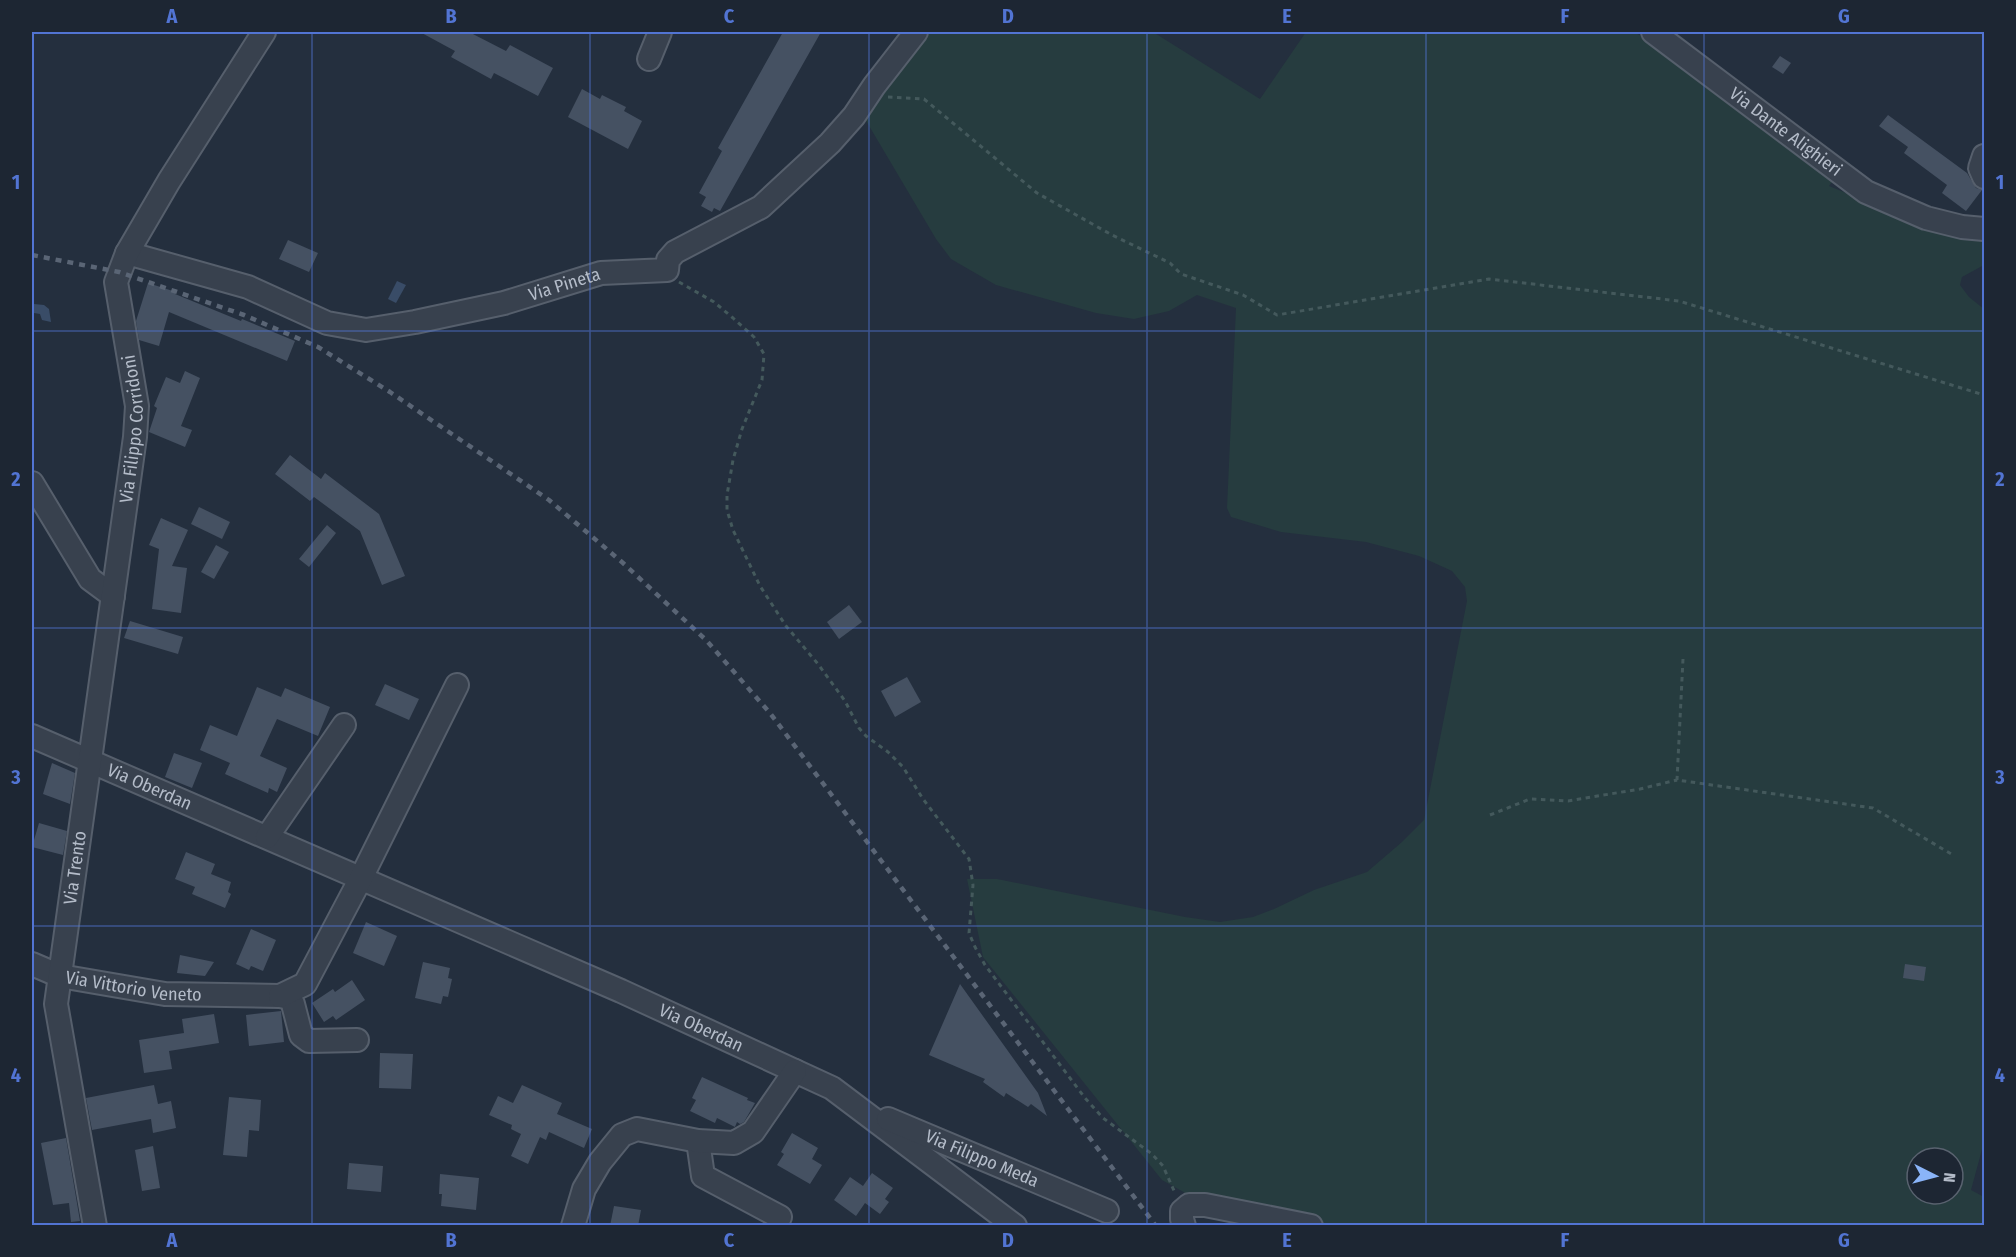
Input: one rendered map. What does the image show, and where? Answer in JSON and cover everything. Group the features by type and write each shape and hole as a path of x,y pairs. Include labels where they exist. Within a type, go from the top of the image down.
{"street":[{"name":"Via Filippo Corridoni","path":"90,760 135,437 137,406 116,282 127,253 169,181 264,32"},
{"path":"649,58 660,32"},
{"path":"667,270 668,260 675,252 761,207 830,143 855,116 916,32"},
{"name":"Via Dante Alighieri","path":"1653,32 1866,192 1926,218 1962,227 1984,229"},
{"path":"1984,156 1980,168 1984,177"},
{"name":"Via Pineta","path":"127,253 248,287 327,323 366,330 504,303 601,273 667,270"},
{"path":"32,483 90,579 113,596"},
{"path":"280,996 305,984 361,878 457,685"},
{"path":"267,837 344,725"},
{"name":"Via Oberdan","path":"32,736 621,991 832,1088 1015,1226"},
{"name":"Via Trento","path":"60,976 90,760"},
{"path":"32,964 60,976"},
{"name":"Via Vittorio Veneto","path":"95,1226 56,1004 60,976 165,994 280,996"},
{"path":"280,996 290,998 301,1035 309,1041 357,1040"},
{"path":"573,1226 584,1189 600,1162 622,1135 637,1129 698,1141 734,1143 753,1132 795,1071"},
{"name":"Via Filippo Meda","path":"857,1106 1107,1211"},
{"path":"698,1141 703,1176 780,1217"},
{"path":"1183,1218 1189,1205 1205,1205 1311,1226"}],"path":[{"path":"874,87 890,99 924,99 1037,193 1112,235 1170,263 1181,274 1244,295 1277,315 1489,279 1679,302 1984,395"},
{"path":"667,270 674,279 714,302 733,318 754,337 764,354 762,380 742,429 731,468 727,495 727,510 733,530 760,586 786,626 845,701 859,728 903,767 923,799 969,859 973,885 969,933 985,965 1084,1098 1103,1118 1152,1154 1163,1166 1183,1218"},
{"path":"1677,780 1683,659"},
{"path":"1490,815 1530,799 1568,801 1640,789 1677,780 1692,781 1755,793 1873,808 1953,855"}],"green space":[{"path":"928,32 1153,32 1260,99 1306,32 1635,32 1837,175 1829,186 1907,218 1984,237 1984,265 1962,277 1960,285 1969,297 1984,309 1984,1142 1971,1190 1984,1197 1984,1225 1332,1225 1189,1195 1162,1180 983,957 967,879 997,879 1220,922 1253,917 1314,890 1367,872 1424,820 1467,601 1465,587 1452,571 1419,556 1366,542 1281,532 1231,517 1227,508 1236,308 1197,295 1169,311 1134,319 1096,313 996,285 951,259 936,239 865,119 893,75"}],"water":[{"path":"397,281 406,285 396,303 388,299"},
{"path":"32,305 44,305 49,309 51,322 42,320 40,314 34,313"}],"building":[{"path":"420,32 469,32 506,51 510,45 553,68 538,96 494,73 491,79 451,57 455,51"},
{"path":"783,32 821,32 720,211 714,208 712,212 701,206 706,197 699,193 722,151 718,148"},
{"path":"1780,56 1791,63 1783,74 1772,67"},
{"path":"582,89 600,99 602,95 626,107 624,111 642,121 628,149 568,117"},
{"path":"1888,115 1967,173 1976,188 1982,190 1966,211 1942,193 1947,185 1904,153 1908,147 1879,126"},
{"path":"288,240 318,253 309,272 279,259"},
{"path":"148,283 176,292 175,294 295,341 287,361 169,312 159,346 139,340 136,321"},
{"path":"185,371 200,378 181,426 192,430 185,447 149,432 157,408 154,406 166,377 180,383"},
{"path":"290,455 321,479 325,473 379,514 405,576 382,585 360,531 314,497 310,501 275,474"},
{"path":"199,507 230,522 222,539 191,524"},
{"path":"161,518 188,530 172,566 187,568 181,613 152,609 159,549 149,545"},
{"path":"327,525 336,533 309,567 299,559"},
{"path":"216,545 229,552 214,579 201,572"},
{"path":"849,605 862,622 839,639 827,622"},
{"path":"130,621 183,637 178,654 124,638"},
{"path":"907,677 921,702 895,717 881,691"},
{"path":"385,684 419,699 409,720 375,705"},
{"path":"257,687 281,697 285,688 330,707 318,736 277,719 260,756 287,768 277,792 269,788 268,793 225,774 230,763 200,750 210,725 237,736"},
{"path":"174,753 202,763 192,788 165,777"},
{"path":"52,763 75,773 70,804 43,794"},
{"path":"39,823 67,831 63,855 32,847"},
{"path":"186,852 215,864 211,874 231,882 228,892 231,894 225,908 192,894 195,887 175,879"},
{"path":"366,922 397,936 384,966 353,953"},
{"path":"251,929 276,940 263,971 251,966 249,970 236,964"},
{"path":"180,955 214,962 205,976 177,973"},
{"path":"423,962 450,968 448,978 452,979 448,997 443,996 441,1004 415,998"},
{"path":"1905,964 1926,967 1924,981 1903,978"},
{"path":"352,980 365,1000 336,1020 333,1016 324,1022 312,1003 333,989 335,992"},
{"path":"960,984 1038,1093 1047,1116 1031,1104 1028,1107 1006,1093 1004,1097 983,1082 985,1079 929,1055"},
{"path":"281,1011 284,1042 249,1046 246,1015"},
{"path":"214,1014 219,1043 169,1051 172,1069 144,1073 139,1040 184,1033 182,1019"},
{"path":"380,1053 413,1054 411,1089 379,1088"},
{"path":"702,1077 755,1103 744,1122 740,1124 737,1122 735,1127 717,1118 715,1123 690,1111 696,1100 692,1098"},
{"path":"154,1085 158,1104 171,1101 176,1128 153,1133 151,1119 92,1130 86,1098"},
{"path":"522,1085 562,1103 557,1114 592,1129 584,1148 549,1132 546,1140 540,1137 528,1164 511,1156 521,1134 511,1129 512,1125 489,1115 498,1096 513,1103"},
{"path":"229,1097 261,1100 259,1131 249,1130 247,1157 223,1155"},
{"path":"792,1133 818,1148 812,1159 822,1165 810,1184 777,1165 784,1154 781,1152"},
{"path":"66,1138 80,1221 71,1222 69,1203 53,1205 41,1143"},
{"path":"153,1146 160,1188 142,1191 135,1150"},
{"path":"349,1163 383,1166 381,1192 347,1189"},
{"path":"872,1173 893,1188 885,1199 889,1202 880,1214 865,1203 856,1216 834,1200 850,1177 863,1186"},
{"path":"440,1174 479,1178 476,1210 441,1206"},
{"path":"614,1206 641,1210 638,1226 610,1226"}],"railway":[{"path":"32,255 119,272 244,315 318,347 390,392 549,500 623,563 706,640 770,713 1156,1226"}]}
